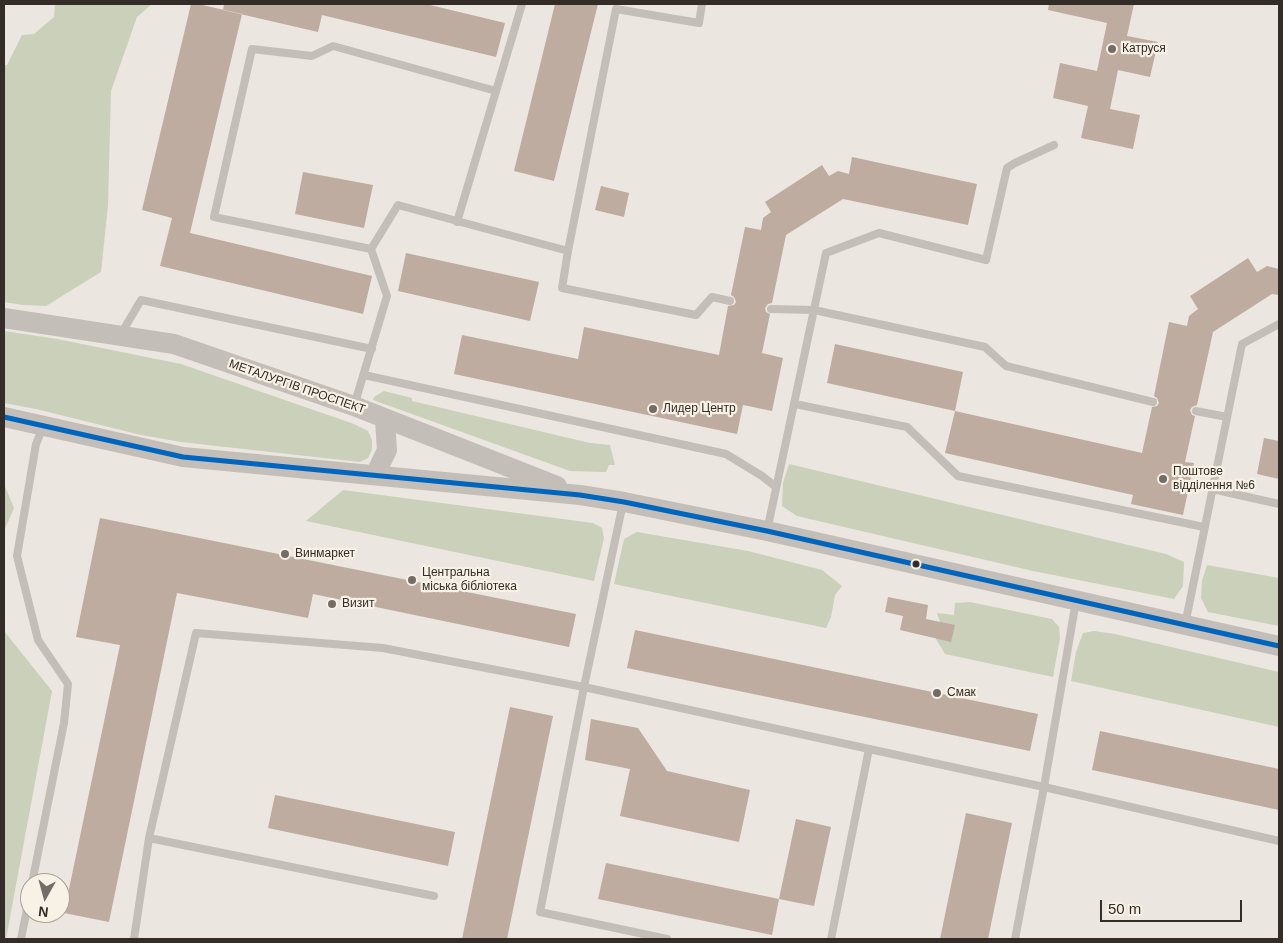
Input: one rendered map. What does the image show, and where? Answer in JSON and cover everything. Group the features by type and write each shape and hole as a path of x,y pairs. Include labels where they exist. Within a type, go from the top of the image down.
{"street":[{"name":"МЕТАЛУРГІВ ПРОСПЕКТ","path":"4,318 174,344 354,406 385,420 580,495"},
{"name":"МЕТАЛУРГІВ ПРОСПЕКТ","path":"4,417 183,457 580,495 624,502 767,531 1279,646"},
{"path":"375,475 387,450 385,420"}],"lane":[{"path":"457,222 522,4"},
{"path":"702,4 699,22 616,9 562,288 696,315 712,297 730,301"},
{"path":"371,249 214,217 252,49 312,56 333,46 496,92"},
{"path":"767,531 826,253 879,233 986,260 1007,168 1015,162 1054,145"},
{"path":"371,249 398,206 568,252"},
{"path":"354,406 387,296 371,249"},
{"path":"120,336 141,300 372,349"},
{"path":"771,309 814,310 985,347 1006,366 1153,402"},
{"path":"1185,626 1242,344 1279,324"},
{"path":"364,375 726,454 776,487"},
{"path":"795,404 907,427 958,476 1204,527"},
{"path":"1196,411 1227,417"},
{"path":"34,873 64,723 68,684 38,640 17,556 36,444 43,425"},
{"path":"1212,489 1279,504"},
{"path":"624,502 584,687 540,912 667,939"},
{"path":"1015,939 1044,787 1076,601"},
{"path":"134,939 149,838 196,633 383,648 584,687 1044,787 1279,841"},
{"path":"831,939 869,749"},
{"path":"149,838 434,896"},
{"path":"21,939 24,923"}],"green space":[{"path":"55,4 152,4 137,17 111,91 108,205 101,272 46,306 23,305 4,302 4,65 7,65 22,35 34,34 54,17"},
{"path":"4,331 57,339 181,364 354,424 368,431 372,440 372,450 368,458 360,462 181,442 141,435 4,403"},
{"path":"384,391 412,398 412,401 590,443 610,445 615,465 609,465 606,472 570,471 373,400 374,397"},
{"path":"789,464 1166,554 1184,562 1183,586 1174,599 1033,571 797,516 782,506 783,483"},
{"path":"4,484 14,508 4,531"},
{"path":"343,490 593,523 602,528 604,538 594,581 306,521"},
{"path":"637,532 748,551 822,570 842,586 835,595 831,617 826,628 614,584 624,539"},
{"path":"1207,565 1279,578 1279,626 1208,612 1201,598 1202,581"},
{"path":"970,602 1052,619 1059,627 1060,638 1053,677 945,654 936,639 940,622 937,613 954,615 955,603"},
{"path":"4,631 52,691 6,939 4,939"},
{"path":"1094,631 1115,634 1279,672 1279,727 1071,681 1076,652 1083,633"}],"building":[{"path":"191,4 242,14 190,233 372,276 363,314 160,266 172,218 142,210"},
{"path":"224,4 426,4 505,23 496,57 322,15 318,32 223,10"},
{"path":"555,4 598,4 554,181 514,171"},
{"path":"1049,4 1134,4 1127,36 1158,42 1150,77 1118,70 1110,109 1140,115 1133,149 1081,138 1088,106 1053,98 1060,63 1097,71 1107,23 1048,10"},
{"path":"852,157 977,184 968,225 843,199 786,235 772,303 768,304 765,308 766,312 770,314 762,353 783,358 772,411 743,405 737,434 454,374 462,335 578,359 584,327 719,355 728,306 734,305 736,302 731,295 745,227 761,230 763,218 771,212 765,202 822,165 829,176 838,171 849,174"},
{"path":"303,172 373,185 364,228 295,214"},
{"path":"601,186 629,193 624,217 595,210"},
{"path":"406,253 539,282 530,321 398,291"},
{"path":"1248,258 1257,272 1267,266 1279,269 1279,295 1272,294 1213,332 1197,405 1190,410 1192,415 1195,416 1185,462 1194,463 1183,515 1131,504 1133,495 945,453 955,411 1142,453 1152,407 1157,406 1159,403 1154,396 1169,322 1187,326 1189,316 1198,309 1190,296"},
{"path":"835,344 963,372 955,411 827,383"},
{"path":"1264,438 1279,441 1279,479 1257,474"},
{"path":"100,518 576,614 569,647 313,594 308,618 177,593 109,922 70,914 70,884 120,645 76,637"},
{"path":"888,597 928,605 926,619 955,625 951,642 900,630 903,616 885,612"},
{"path":"635,630 1038,714 1030,751 627,668"},
{"path":"510,707 553,716 507,939 462,939"},
{"path":"591,719 638,728 667,771 750,790 739,842 620,816 630,769 585,760"},
{"path":"1100,731 1279,769 1279,810 1092,770"},
{"path":"275,795 455,832 448,866 268,828"},
{"path":"966,813 1012,823 988,939 940,939"},
{"path":"796,819 831,827 814,906 779,899"},
{"path":"606,863 779,899 772,935 598,899"}],"transit line":[{"path":"4,417 183,457 580,495 624,502 767,531 1279,646"}],"place":[{"name":"Катруся","path":"1112,49"},
{"name":"Лидер Центр","path":"653,409"},
{"name":"Поштове відділення №6","path":"1163,479"},
{"name":"Винмаркет","path":"285,554"},
{"name":"Центральна міська бібліотека","path":"412,580"},
{"name":"Визит","path":"332,604"},
{"name":"Смак","path":"937,693"}]}
